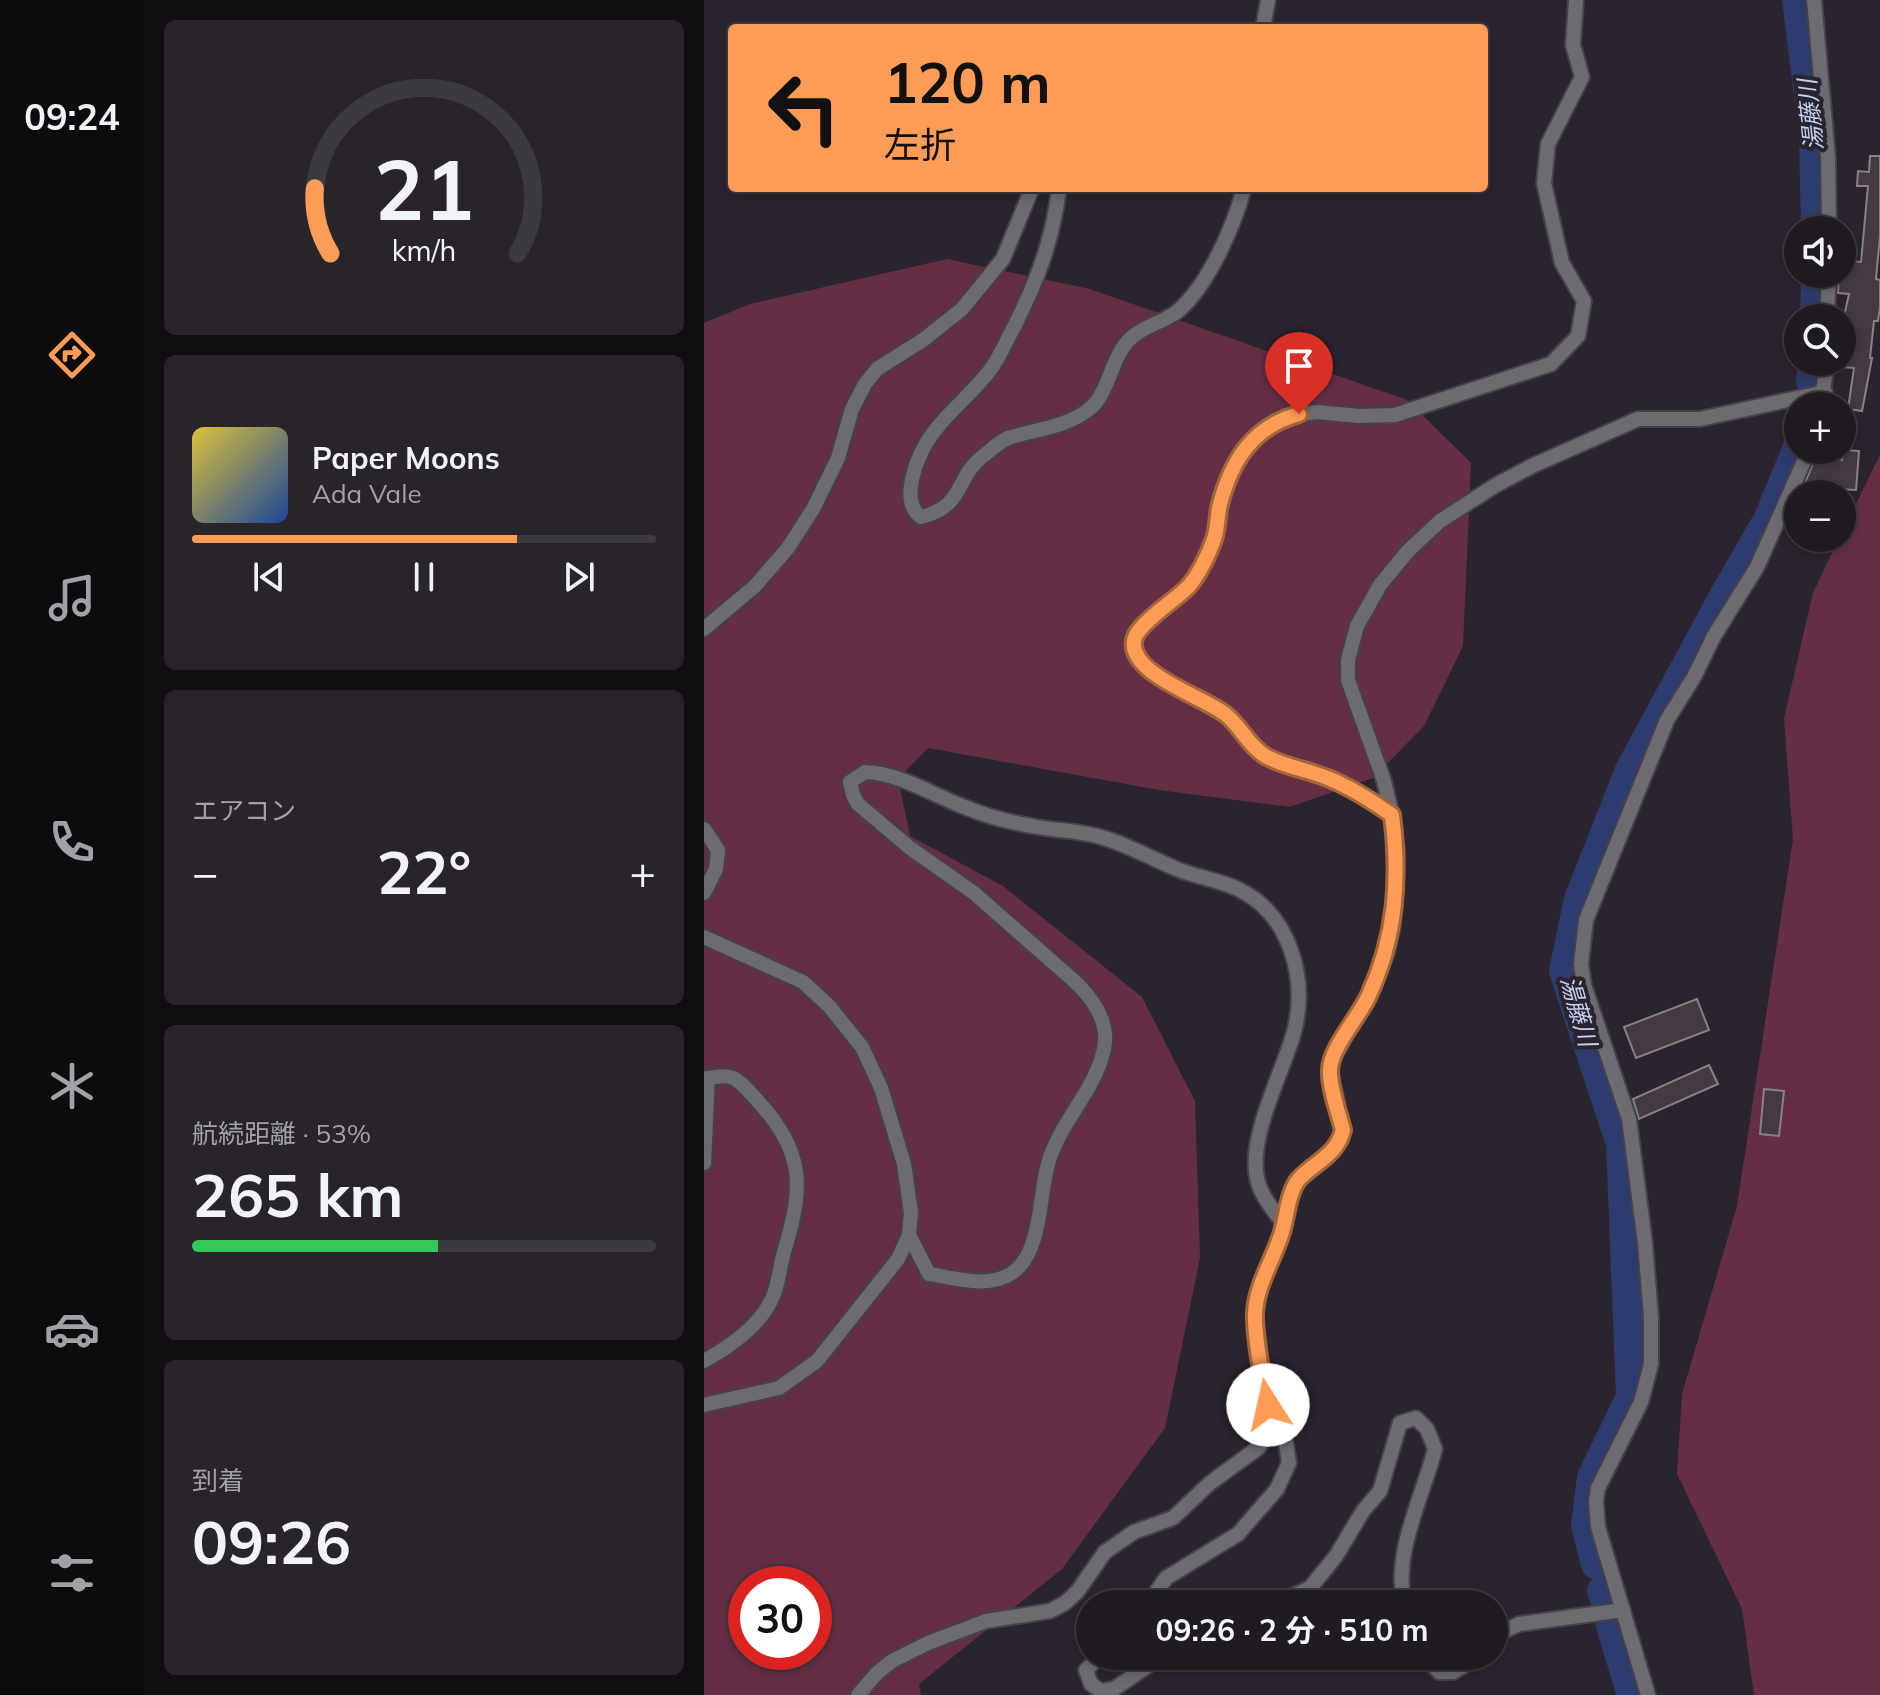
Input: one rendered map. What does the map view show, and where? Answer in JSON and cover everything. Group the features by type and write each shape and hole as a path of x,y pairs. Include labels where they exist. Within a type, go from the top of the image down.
{"street":[{"path":"1264,24 1268,0"},
{"path":"1392,815 1329,779 1269,758 1254,748 1226,715 1143,665 1133,650 1136,634 1190,585 1215,539 1220,502 1243,449 1263,429 1278,419 1299,414 1395,415 1551,364 1578,336 1584,301 1562,263 1544,183 1548,144 1582,77 1573,45 1576,0"},
{"path":"1814,0 1828,157 1829,216"},
{"path":"704,629 755,586 788,548 813,509 838,458 852,409 871,376 962,309 1003,259 1030,192"},
{"path":"1058,192 1054,226 1033,288 998,358 990,371 936,428 921,452 910,499 916,514 921,517 937,514 948,507 978,460 1005,439 1066,424 1099,400 1111,367 1131,337 1178,310 1196,290 1223,244 1242,192"},
{"path":"1158,1590 1166,1578 1238,1534 1277,1489 1289,1463 1286,1443 1264,1389 1255,1313 1261,1285 1293,1190 1299,1180 1325,1159 1341,1140 1343,1130 1330,1070 1335,1054 1368,997 1387,953 1393,925 1397,849 1392,815 1384,781 1348,680 1348,660 1357,626 1380,585 1408,551 1440,521 1534,465 1638,419 1700,419 1784,405"},
{"path":"1648,1695 1598,1527 1596,1501 1604,1472 1643,1395 1651,1364 1645,1243 1629,1119 1584,985 1581,944 1595,896 1667,720 1757,567 1803,464"},
{"path":"909,1235 929,1274 981,1282 1015,1272 1026,1258 1038,1225 1046,1168 1053,1147 1091,1080 1104,1049 1104,1032 1099,1013 1088,994 1072,979 974,893 910,848 858,804 850,782 865,772 895,777 979,812 1034,827 1068,829 1106,838 1184,872 1238,889 1256,900 1279,922 1294,962 1298,1002 1294,1031 1264,1115 1256,1177 1269,1205 1284,1224"},
{"path":"704,829 718,850 716,869 704,893"},
{"path":"704,937 803,982 829,1006 862,1047 881,1088 904,1164 911,1213 909,1235 898,1259 833,1345 817,1361 779,1388 704,1405"},
{"path":"704,1163 706,1079 720,1074 730,1076 744,1085 767,1110 784,1136 795,1164 799,1186 795,1219 773,1297 760,1318 704,1361"},
{"path":"1306,1590 1336,1556 1363,1511 1380,1491 1400,1423 1416,1418 1427,1429 1435,1449 1412,1520 1403,1559 1401,1590"},
{"path":"858,1695 892,1661 928,1643 986,1621 1050,1611 1065,1603 1077,1592 1105,1552 1134,1532 1173,1518 1210,1483 1258,1448 1277,1420"},
{"path":"1508,1629 1519,1624 1623,1610"},
{"path":"1086,1670 1091,1684 1101,1691 1114,1689 1142,1670"},
{"path":"1437,1670 1456,1670"}],"shaded area":[{"path":"947,259 1090,289 1407,400 1471,463 1463,646 1424,726 1373,778 1290,807 1159,790 928,748 898,779 910,836 1003,886 1142,997 1195,1101 1200,1258 1165,1428 1062,1569 919,1684 921,1695 704,1695 704,323 750,304"},
{"path":"1880,455 1880,1695 1754,1695 1742,1609 1677,1474 1682,1394 1737,1206 1793,839 1784,718 1813,593 1832,552 1856,552 1856,504"}],"building":[{"path":"1870,156 1880,156 1880,236 1876,279 1880,280 1880,307 1878,321 1874,321 1872,358 1862,411 1856,410 1856,392 1850,392 1853,376 1856,376 1856,304 1847,304 1849,294 1838,293 1838,288 1856,288 1856,262 1861,262 1868,186 1857,186 1858,171 1869,172"},
{"path":"1856,451 1859,451 1856,490 1856,480 1806,480 1813,464 1856,464"},
{"path":"1697,999 1709,1030 1636,1058 1624,1027"},
{"path":"1709,1065 1718,1084 1639,1119 1633,1099"},
{"path":"1764,1089 1784,1091 1779,1136 1760,1134"}],"waterway":[{"name":"湯藤川","path":"1797,0 1814,136 1816,216"},
{"name":"湯藤川","path":"1815,304 1816,288"},
{"name":"湯藤川","path":"1811,381 1812,376"},
{"name":"湯藤川","path":"1596,1564 1586,1525 1592,1477 1631,1397 1621,1144 1564,971 1579,899 1630,770 1768,520 1791,464"},
{"name":"湯藤川","path":"1602,1591 1605,1599"},
{"name":"湯藤川","path":"1611,1626 1632,1695"}],"route":[{"path":"1268,1405 1255,1313 1261,1285 1279,1243 1293,1190 1299,1180 1325,1159 1341,1140 1343,1130 1330,1070 1335,1054 1368,997 1387,953 1393,925 1397,849 1392,815 1329,779 1269,758 1254,748 1226,715 1151,672 1136,658 1133,650 1136,634 1190,585 1215,539 1220,502 1243,449 1278,419 1299,414"}]}
